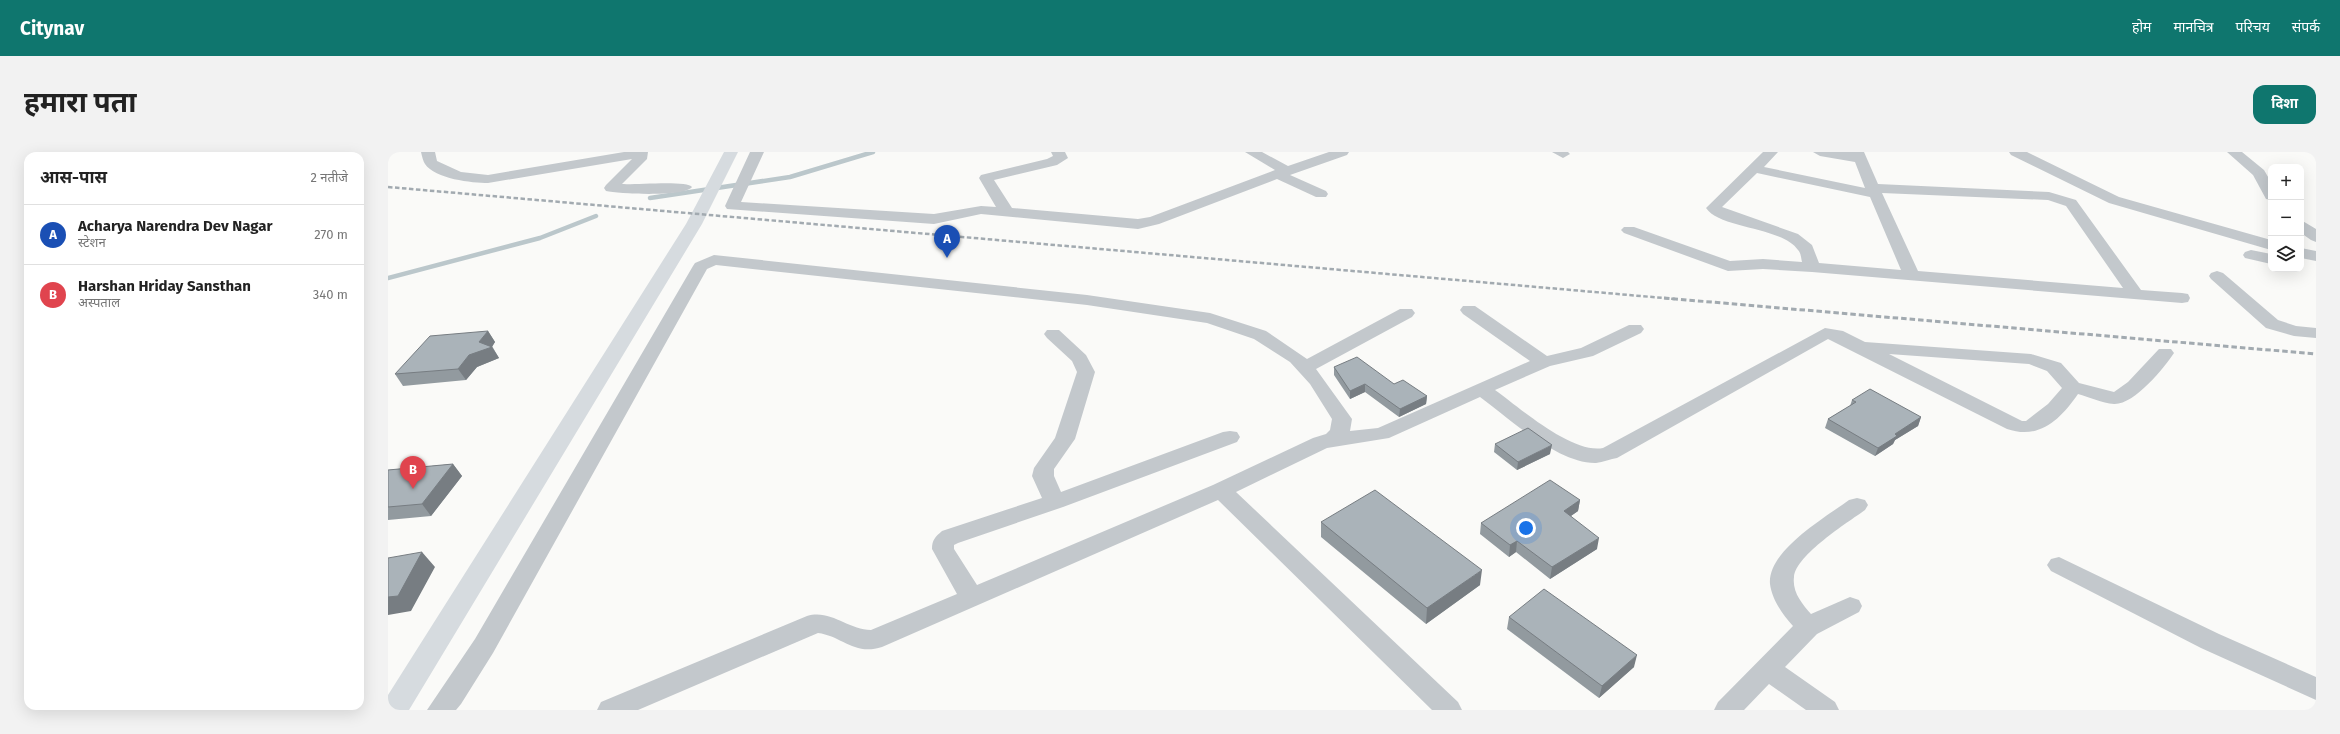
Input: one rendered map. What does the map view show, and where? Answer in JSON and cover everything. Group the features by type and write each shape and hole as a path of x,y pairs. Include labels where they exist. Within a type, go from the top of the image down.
{"main road":[{"path":"394,710 694,224 731,152"}],"street":[{"path":"428,152 431,163 438,169 463,177 483,179 540,172 642,153 642,156 611,188 642,190 685,187"},
{"path":"757,152 732,206 934,219 981,210 1138,224 1154,221 1282,172 1342,152"},
{"path":"1007,213 986,178 1052,162 1061,158 1058,152"},
{"path":"1252,152 1282,172 1321,194"},
{"path":"1771,152 1713,208 1793,237 1806,248 1812,267"},
{"path":"1820,152 1858,156 1912,275"},
{"path":"2016,152 2114,200 2268,244"},
{"path":"2233,152 2259,173 2268,190"},
{"path":"1753,168 1874,191 2049,196 2062,199 2071,203 2136,294"},
{"path":"2304,227 2316,237"},
{"path":"1629,230 1728,266 1763,264 1812,267 2182,298"},
{"path":"2304,253 2316,256"},
{"path":"2251,255 2268,258"},
{"path":"440,710 452,696 484,646 701,266 706,262 714,260 1079,299 1210,318 1260,335 1281,347 1306,367 1342,419 1343,426 1340,432 1333,439"},
{"path":"2304,268 2316,270"},
{"path":"2217,276 2272,324 2294,331 2316,333"},
{"path":"1469,310 1544,362"},
{"path":"1306,367 1406,313"},
{"path":"610,710 816,622 827,623 852,638 873,640 971,596 1220,490 1320,443 1333,439 1382,434 1544,362 1587,352 1635,329"},
{"path":"1481,389 1558,442 1576,451 1595,456 1610,453 1824,333 1837,335 2014,425 2024,428 2031,426 2066,398 2072,387"},
{"path":"1053,334 1080,359 1086,372 1065,439 1044,468 1043,476 1055,502"},
{"path":"1859,346 2031,359 2054,367 2072,387 2105,396 2122,396 2166,353"},
{"path":"971,596 943,549 943,542 950,537 1055,502 1230,437"},
{"path":"1220,490 1450,710"},
{"path":"1808,627 1786,598 1782,576 1784,570 1795,554 1857,505"},
{"path":"2059,565 2210,642 2316,689"},
{"path":"1727,710 1808,627 1850,606"},
{"path":"1768,669 1826,710"}],"building":[{"path":"488,331 479,342 492,347 469,355 458,369 395,374 430,336"},
{"path":"1357,357 1394,384 1403,380 1427,396 1400,409 1365,384 1350,391 1334,367"},
{"path":"1870,389 1921,417 1895,434 1897,436 1878,448 1828,419 1856,402 1852,400"},
{"path":"1528,428 1552,445 1518,462 1495,444"},
{"path":"453,464 422,504 388,507 388,470"},
{"path":"1550,480 1580,500 1564,511 1599,538 1552,567 1517,541 1510,545 1481,523"},
{"path":"1375,490 1482,570 1427,608 1321,522"},
{"path":"422,552 398,596 388,597 388,558"},
{"path":"1544,589 1637,655 1602,686 1509,617"}],"waterway":[{"path":"650,198 790,177 873,152"},
{"path":"388,278 540,238 596,216"}],"railway":[{"path":"388,187 1675,299"},
{"path":"1664,298 2316,354"}],"place":[{"name":"Acharya Narendra Dev Nagar","path":"947,258"},
{"name":"Harshan Hriday Sansthan","path":"413,489"}]}
